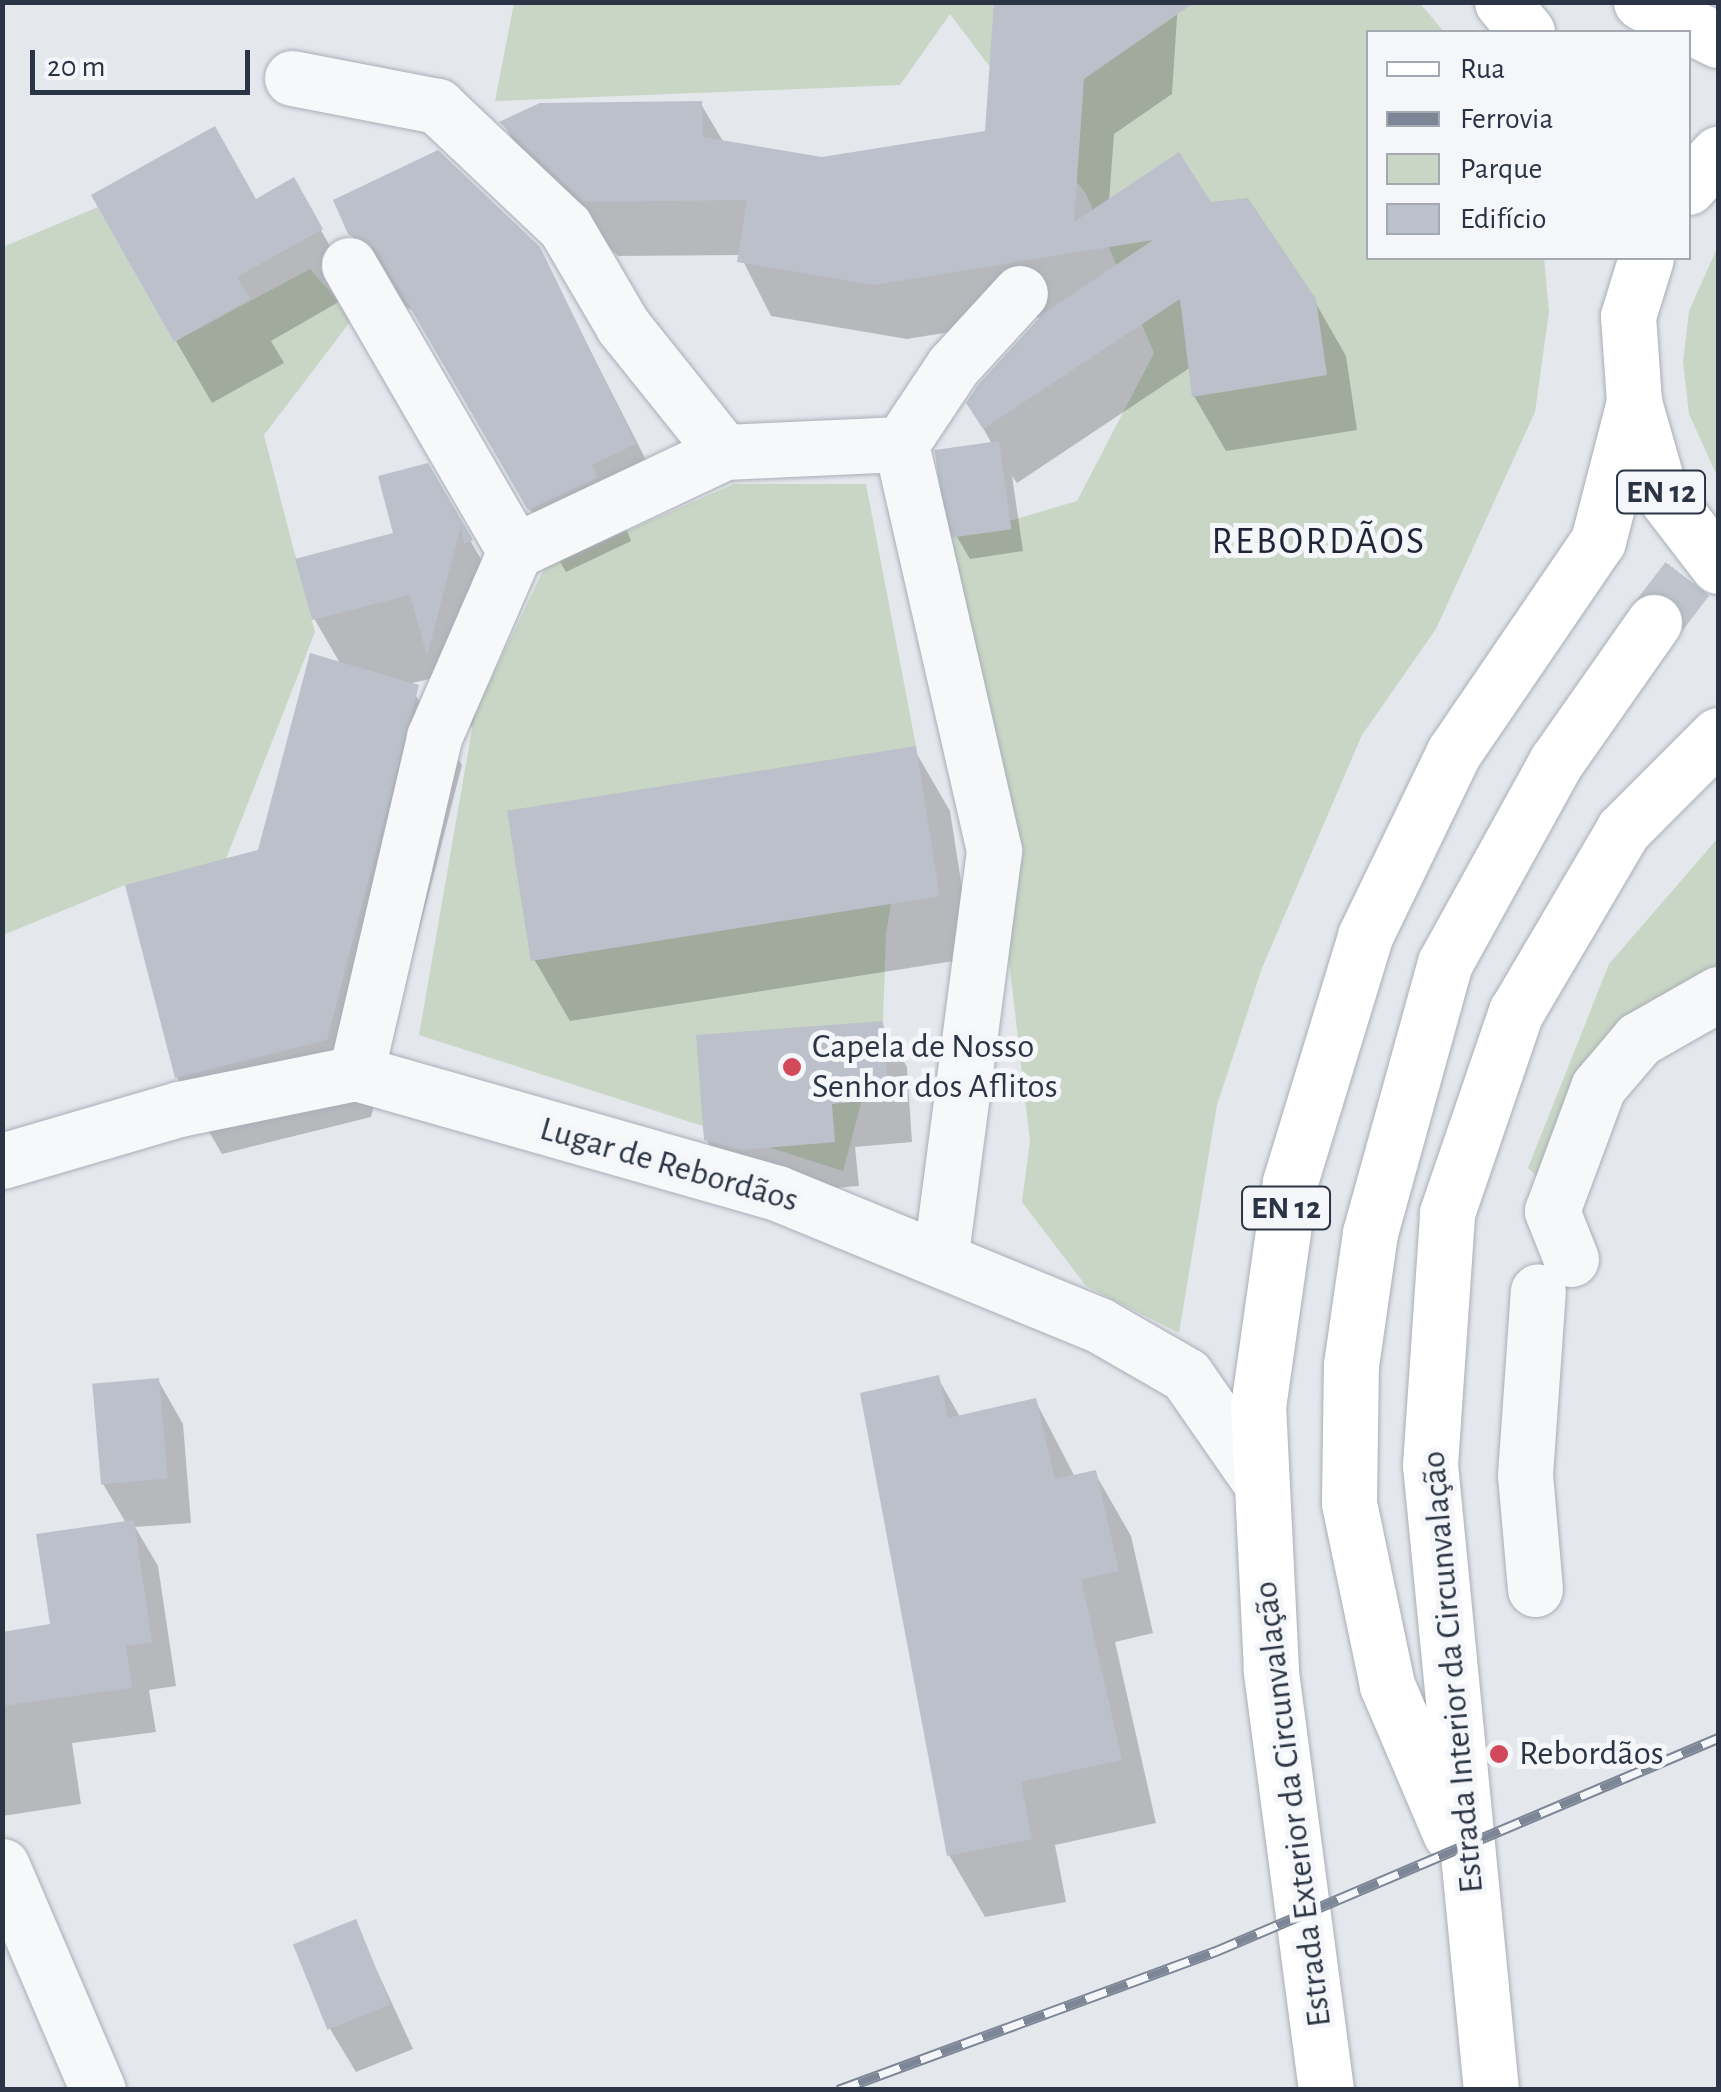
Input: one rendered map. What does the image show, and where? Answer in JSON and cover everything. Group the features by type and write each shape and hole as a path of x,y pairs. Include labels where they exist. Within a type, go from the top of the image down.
{"main road":[{"path":"1502,2 1525,30"},
{"path":"1641,2 1718,40"},
{"path":"1691,183 1718,154"},
{"path":"1621,260 1628,316"},
{"name":"EN 12","path":"1645,260 1628,316 1634,402 1659,489 1718,566"},
{"name":"Estrada Exterior da Circunvalação","path":"1326,2090 1271,1670 1258,1407 1290,1182 1365,936 1454,752 1598,541 1634,402"},
{"path":"1470,1881 1387,1685 1348,1502 1352,1366 1370,1233 1445,963 1556,762 1654,622"},
{"name":"Estrada Interior da Circunvalação","path":"1491,2090 1430,1465 1447,1213 1516,1012 1623,830 1718,735"}],"street":[{"path":"292,78 437,106 565,227 623,326 724,452"},
{"path":"349,265 515,552"},
{"path":"356,1074 434,737 515,552 724,452 901,444 1020,293"},
{"path":"901,444 994,851 941,1255"},
{"path":"1535,1588 1525,1475 1555,1275 1552,1210 1598,1087 1639,1039 1718,994"},
{"name":"Lugar de Rebordãos","path":"2,1160 179,1109 356,1074 777,1193 941,1255 1186,1376 1261,1482"},
{"path":"2,1866 98,2090"}],"green space":[{"path":"1419,2 1442,30 1366,30 1366,260 1544,260 1549,312 1535,412 1436,629 1362,735 1262,968 1217,1105 1179,1333 1086,1286 1022,1202 1030,1141 974,661 948,539 1077,501 1154,353 1086,194 950,14 900,85 495,101 514,3"},
{"path":"98,207 174,342 310,269 353,318 264,435 315,632 226,859 125,885 3,935 3,247"},
{"path":"1718,246 1718,478 1689,414 1683,362 1689,311"},
{"path":"734,484 866,484 916,746 886,934 883,1021 843,1171 419,1035 475,712 545,567"},
{"path":"1718,838 1718,980 1590,1080 1572,1209 1528,1168 1609,964"}],"building":[{"path":"994,2 1195,2 1084,79 1074,222 1179,152 1211,202 1248,198 1316,299 1327,375 1192,397 1180,299 983,429 966,403 978,385 1043,314 1153,240 874,285 737,262 747,200 584,202 499,122 540,103 702,101 703,137 822,157 985,131"},
{"path":"215,126 256,199 294,177 323,229 237,277 250,299 174,342 91,195"},
{"path":"438,150 540,247 636,444 592,465 597,478 528,510 376,249 348,234 333,200"},
{"path":"999,441 1011,529 947,538 935,450"},
{"path":"428,463 473,540 464,544 461,526 427,656 410,595 312,620 295,559 393,533 378,476"},
{"path":"310,653 419,685 327,1040 175,1078 125,885 258,850"},
{"path":"916,746 940,896 531,961 507,811"},
{"name":"Capela de Nosso Senhor dos Aflitos","path":"883,1021 889,1098 832,1104 835,1142 740,1150 704,1140 696,1035"},
{"path":"939,1375 948,1418 1036,1398 1055,1479 1096,1470 1119,1571 1081,1579 1122,1760 1021,1782 1032,1839 947,1856 860,1393"},
{"path":"159,1378 168,1479 101,1484 92,1384"},
{"path":"134,1520 152,1642 126,1646 132,1688 2,1706 2,1632 50,1624 36,1534"},
{"path":"356,1919 390,2004 327,2030 293,1944"}],"tunnel":[{"path":"1654,622 1718,538"}],"railway":[{"path":"838,2090 1216,1951 1718,1738"}],"place":[{"name":"Capela de Nosso Senhor dos Aflitos","path":"792,1067"},
{"name":"Rebordãos","path":"1499,1754"}],"district":[{"name":"REBORDÃOS","path":"1319,543"}]}
